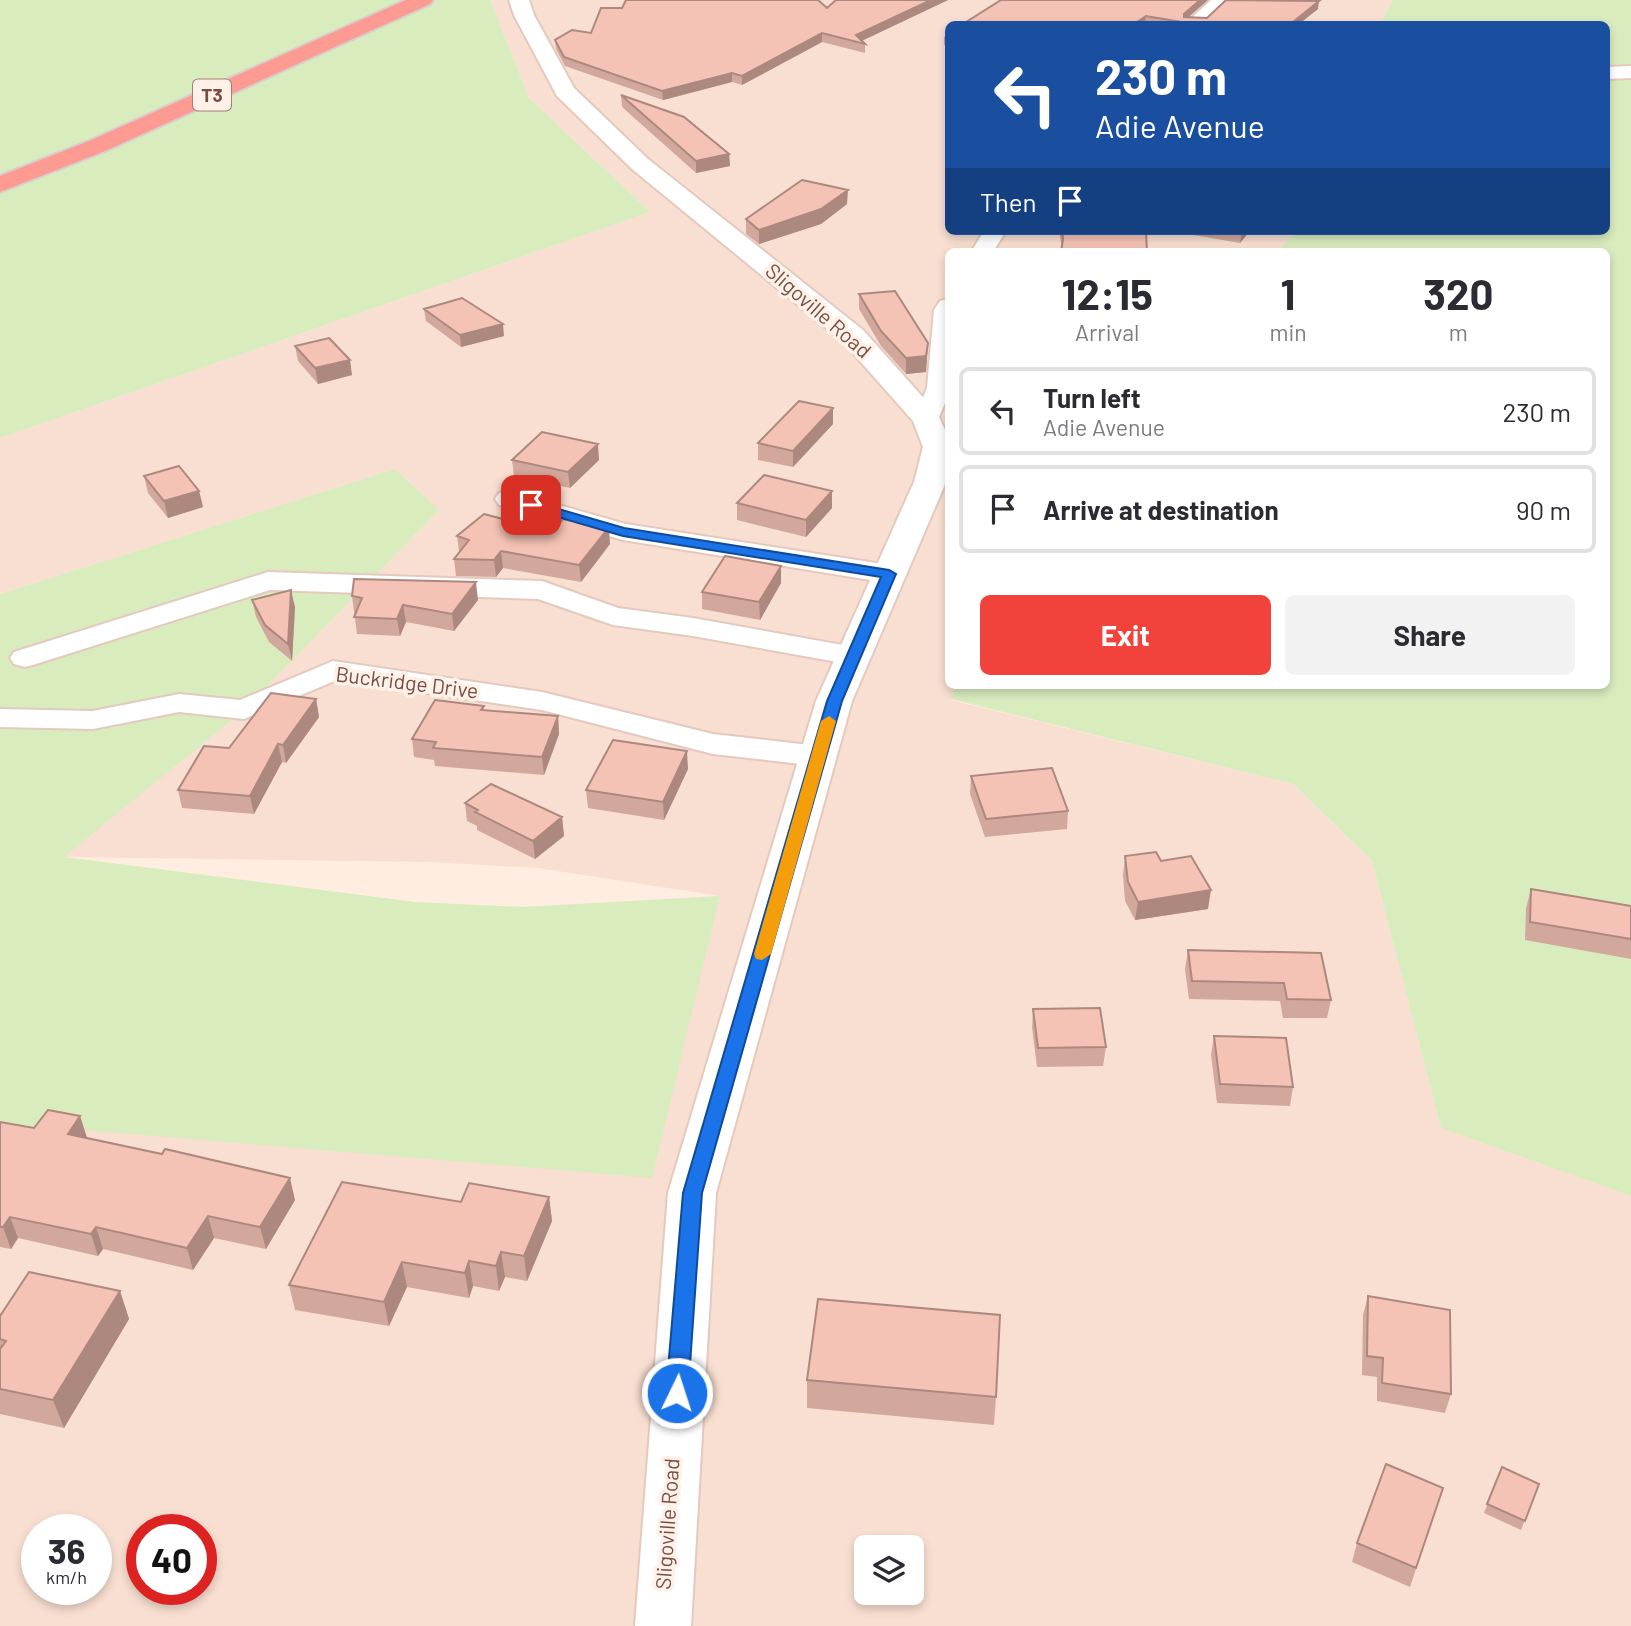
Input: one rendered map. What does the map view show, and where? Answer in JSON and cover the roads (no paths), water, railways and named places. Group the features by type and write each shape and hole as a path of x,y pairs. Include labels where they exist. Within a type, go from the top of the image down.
{"highway":[{"name":"T3","path":"0,168 393,0"},
{"name":"T3","path":"0,186 97,146 423,0"}],"street":[{"name":"Sligoville Road","path":"519,0 524,15 565,91 640,164 853,336 928,419 938,447 930,482 834,701 692,1193 663,1626"},
{"path":"1198,21 1222,0"},
{"path":"1610,73 1631,72"},
{"path":"928,419 939,388 945,321"},
{"path":"509,499 623,532 889,574"},
{"path":"25,658 268,581 542,590 613,616 854,656"},
{"name":"Buckridge Drive","path":"0,718 93,720 179,703 244,710 333,670 542,701 713,744 818,756"}]}
